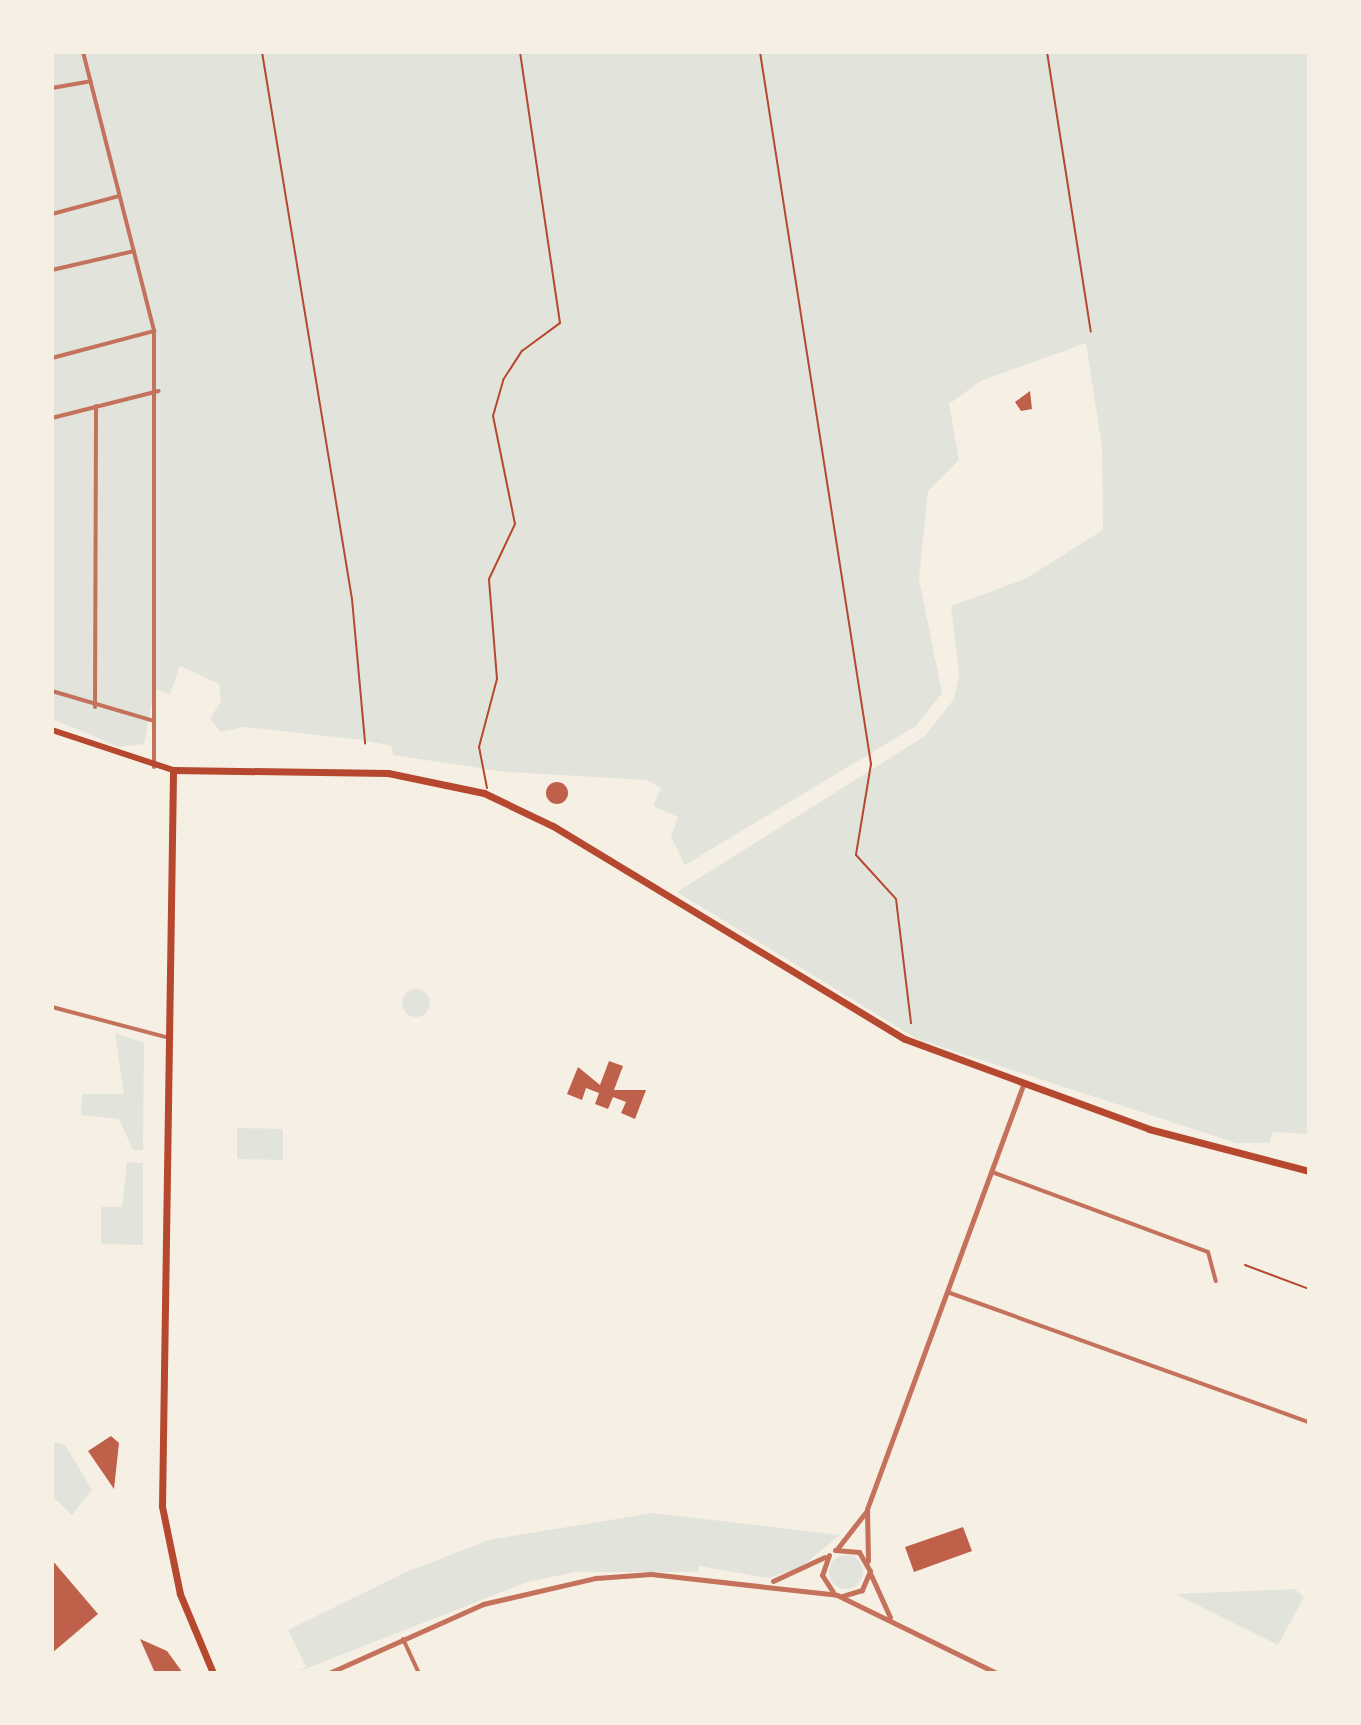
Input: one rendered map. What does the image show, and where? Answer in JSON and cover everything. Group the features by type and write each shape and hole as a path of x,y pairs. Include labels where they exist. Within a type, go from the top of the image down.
{"main road":[{"path":"52,730 154,767 173,770 388,773 484,793 540,818 905,1039 1149,1129 1309,1171"},
{"path":"173,770 162,1506 177,1585 213,1673"}],"street":[{"path":"83,52 154,331 159,391 154,767"},
{"path":"52,88 90,81"},
{"path":"52,214 120,196"},
{"path":"52,270 134,251"},
{"path":"52,358 154,331"},
{"path":"52,418 159,391"},
{"path":"95,707 96,406"},
{"path":"52,691 95,707 154,721"},
{"path":"52,1007 171,1038"},
{"path":"769,1582 829,1555 867,1509 950,1293 1023,1084"},
{"path":"992,1172 1208,1252 1216,1281"},
{"path":"950,1293 1309,1422"},
{"path":"867,1509 870,1571 893,1621"},
{"path":"835,1550 856,1550 868,1561"},
{"path":"829,1555 822,1575 837,1595"},
{"path":"837,1595 862,1590 870,1571"},
{"path":"329,1673 483,1604 596,1578 697,1575 769,1582 837,1595 996,1673"},
{"path":"403,1639 419,1673"}],"path":[{"path":"262,52 352,599 365,743"},
{"path":"487,788 479,747 497,679 489,579 515,524 493,416 503,380 522,351 560,323 520,52"},
{"path":"760,52 871,764 856,855 896,899 911,1023"},
{"path":"1047,52 1091,332"},
{"path":"1245,1265 1309,1289"}],"shaded area":[{"path":"52,52 1309,52 1309,1134 1273,1132 1269,1143 1236,1143 917,1039 677,892 925,736 954,699 959,674 951,606 1025,579 1103,530 1102,447 1086,343 981,381 949,404 959,460 928,491 919,579 942,693 916,726 685,865 671,837 678,817 653,806 661,788 647,780 506,772 393,755 392,746 362,740 244,727 221,732 210,719 221,701 219,684 180,666 170,695 155,688 144,744 119,747 52,719"},
{"path":"416,989 426,993 430,1003 426,1013 416,1017 406,1013 402,1003 406,993"},
{"path":"115,1033 144,1043 143,1150 133,1150 119,1119 81,1115 82,1094 124,1094"},
{"path":"237,1128 283,1129 283,1160 237,1159"},
{"path":"127,1162 143,1163 143,1245 101,1244 101,1207 122,1207"},
{"path":"52,1441 65,1445 92,1490 72,1515 52,1496"},
{"path":"653,1513 840,1535 802,1566 769,1578 699,1566 698,1572 576,1572 527,1582 295,1673 306,1667 288,1630 406,1572 489,1540"},
{"path":"846,1555 858,1560 863,1572 858,1584 846,1589 834,1584 829,1572 834,1560"},
{"path":"1295,1589 1304,1597 1278,1645 1175,1594"}],"building":[{"path":"1030,391 1032,409 1021,411 1015,402"},
{"path":"557,782 565,785 568,793 565,801 557,804 549,801 546,793 549,785"},
{"path":"609,1061 623,1066 614,1090 646,1090 635,1119 621,1113 626,1102 613,1097 608,1109 595,1104 599,1093 586,1088 582,1100 567,1094 578,1067 600,1085"},
{"path":"111,1436 119,1443 114,1489 88,1451"},
{"path":"963,1527 972,1551 914,1572 905,1547"},
{"path":"52,1560 98,1614 52,1653"},
{"path":"140,1639 167,1651 183,1673 155,1673"}]}
